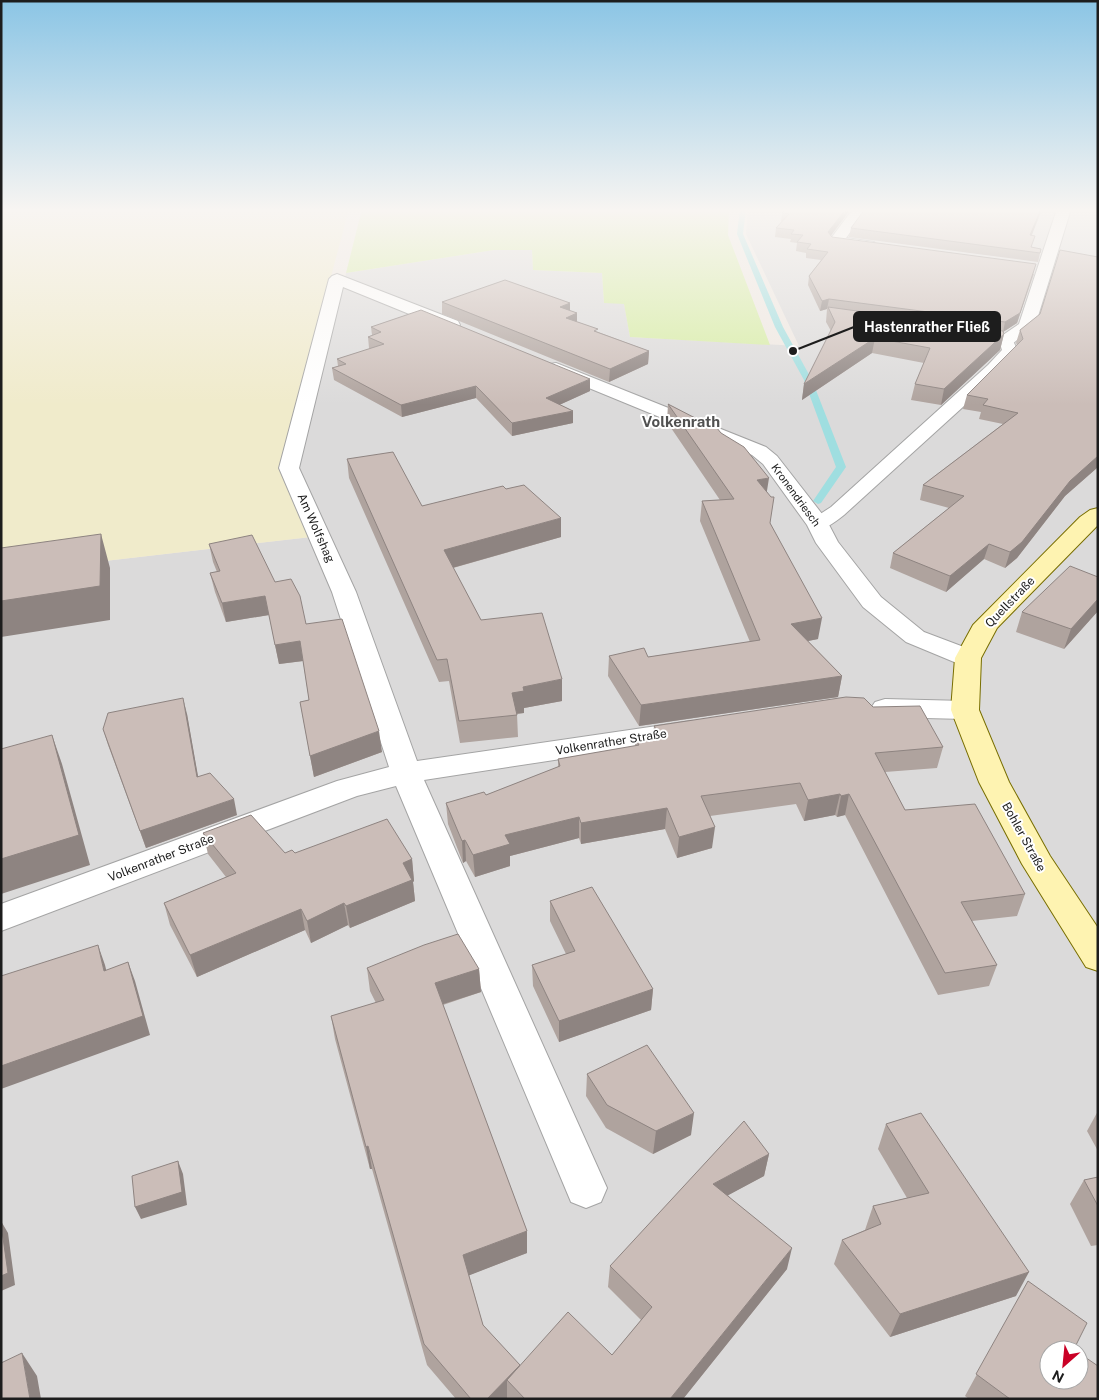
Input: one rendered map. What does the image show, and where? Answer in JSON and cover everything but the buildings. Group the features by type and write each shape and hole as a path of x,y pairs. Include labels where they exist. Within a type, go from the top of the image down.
{"main road":[{"name":"Quellstraße","path":"965,710 968,658 986,625 1088,522 1098,515"},
{"name":"Bohler Straße","path":"965,710 1002,799 1038,864 1098,957"}],"street":[{"path":"951,334 1006,340 1027,326 1039,274"},
{"name":"Am Wolfshag","path":"406,773 344,592 289,468 337,278 465,331"},
{"name":"Kronendriesch","path":"539,361 759,451 770,460 818,524 827,543 872,602 915,637 968,658"},
{"path":"861,708 965,710"},
{"name":"Volkenrather Straße","path":"1,918 348,788 406,773 716,726"},
{"path":"406,773 586,1188"}],"lane":[{"path":"818,524 830,519 850,498 975,389 1010,351 1006,340"}],"shaded area":[{"path":"1,274 332,274 280,468 311,537 1,573"},
{"path":"346,274 602,274 604,303 624,303 630,337 799,346 765,274 1098,274 1098,1399 1,1399 1,573 311,537 298,466"}],"green space":[{"path":"602,274 743,274 770,345 630,337 624,304 604,303"}],"waterway":[{"path":"757,274 779,327 808,380 841,467 818,501"}],"place":[{"name":"Hastenrather Fließ","path":"793,351"}],"district":[{"name":"Volkenrath","path":"681,422"}]}
